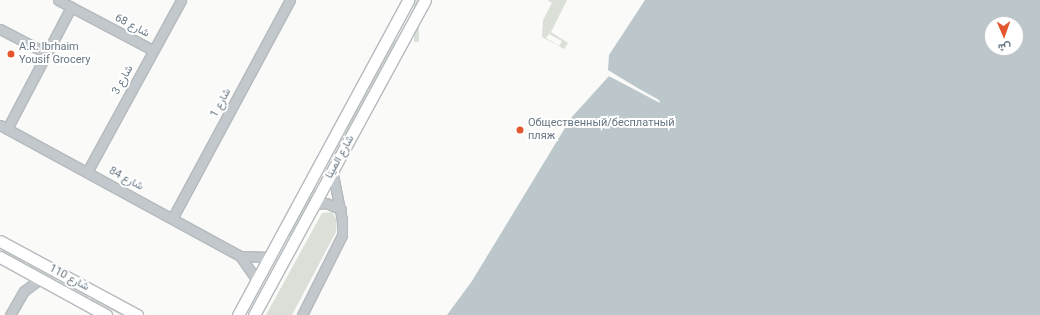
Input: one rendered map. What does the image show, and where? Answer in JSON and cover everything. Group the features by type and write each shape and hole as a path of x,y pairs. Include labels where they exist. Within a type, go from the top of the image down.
{"main road":[{"name":"شارع المينا","path":"238,315 408,0"},
{"name":"شارع المينا","path":"254,315 425,0"},
{"name":"شارع 110","path":"0,241 137,315"},
{"path":"271,285 270,273 282,250 277,242"},
{"name":"شارع 110","path":"0,257 106,315"}],"street":[{"name":"شارع 68","path":"58,0 153,50"},
{"name":"شارع 3","path":"87,172 181,0"},
{"name":"شارع 1","path":"173,217 290,0"},
{"path":"3,127 71,7"},
{"path":"0,29 46,53"},
{"name":"شارع 84","path":"3,127 173,217 240,256 257,280"},
{"path":"302,315 339,245 343,225 332,170"},
{"path":"315,204 326,203 340,209"},
{"name":"شارع 84","path":"240,256 269,257"},
{"path":"23,270 24,290"},
{"path":"10,315 24,290 40,279"}],"shaded area":[{"path":"414,0 419,0 419,42 414,42"},
{"path":"547,0 567,0 551,32 568,43 564,49 542,37 543,20 552,3","holes":["549,34 562,41 559,46 546,38"]},
{"path":"645,0 1040,0 1040,315 447,315 472,281 571,118 609,76 660,102 608,70 609,55"},
{"path":"393,39 397,41 372,90 368,88"},
{"path":"366,89 370,91 346,136 343,134"},
{"path":"340,136 344,139 310,185 306,182"},
{"path":"312,188 316,190 292,237 288,235"},
{"path":"332,212 337,220 336,232 292,315 266,315 322,213"},
{"path":"0,247 27,261 24,265 0,251"},
{"path":"28,262 58,278 56,281 26,266"},
{"path":"60,279 90,295 88,298 58,283"},
{"path":"92,296 122,313 121,315 90,300"}],"pier":[{"path":"609,72 659,100 660,103 609,76"}],"place":[{"name":"A.R. Ibrhaim Yousif Grocery","path":"11,54"},
{"name":"Общественный/бесплатный пляж","path":"520,130"}]}
